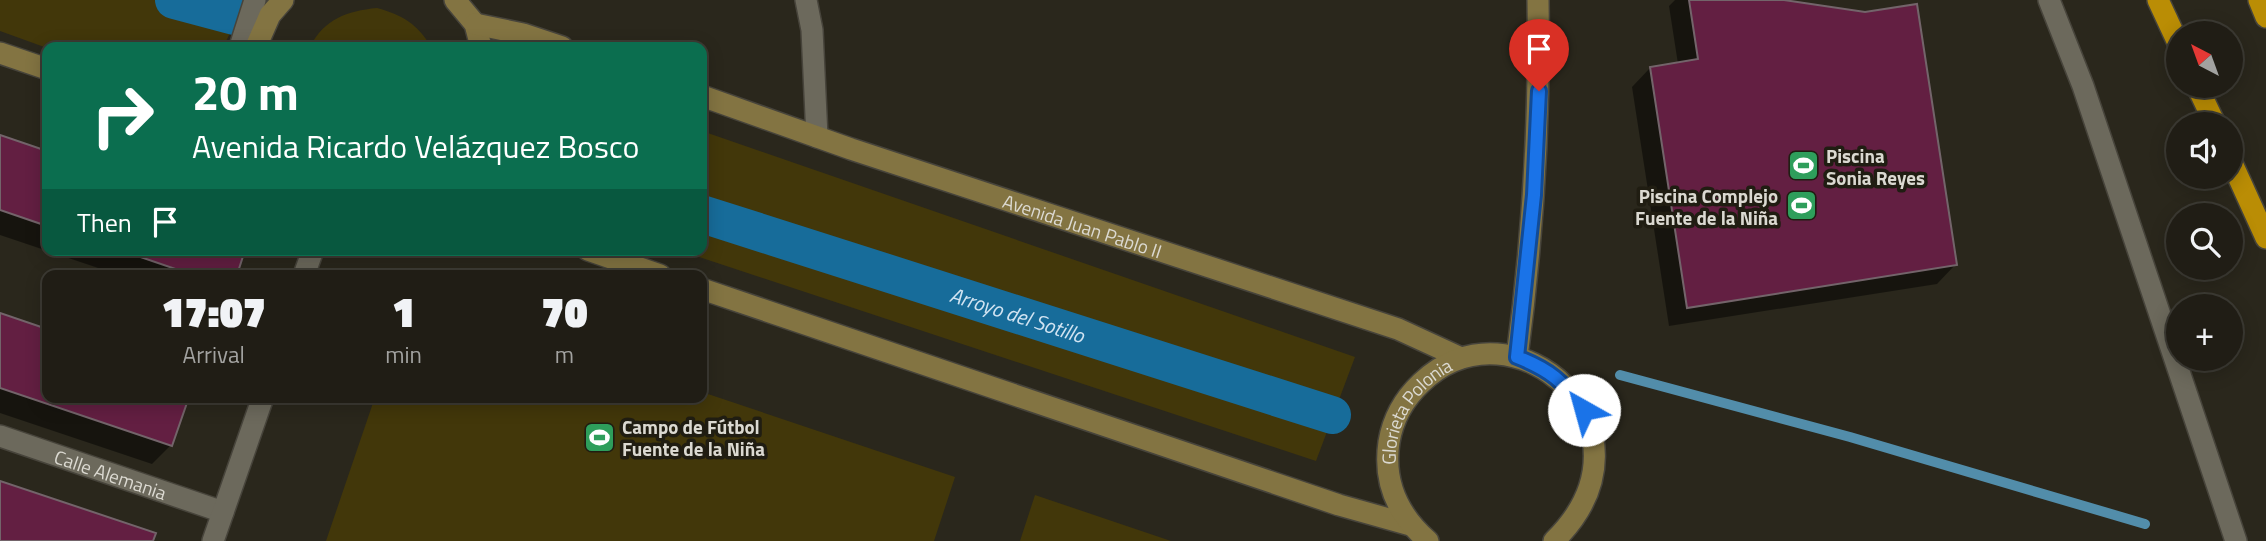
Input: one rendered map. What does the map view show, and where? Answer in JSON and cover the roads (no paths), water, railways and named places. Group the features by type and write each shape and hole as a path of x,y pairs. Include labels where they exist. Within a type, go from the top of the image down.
{"highway":[{"path":"2158,0 2168,21"},
{"path":"2259,0 2266,17"},
{"path":"2243,187 2266,238"}],"street":[{"path":"242,42 255,0"},
{"path":"258,42 270,15 284,0"},
{"path":"455,0 475,24 480,42"},
{"path":"806,0 812,30 817,137"},
{"path":"1517,357 1534,195 1539,91 1538,0"},
{"path":"2049,0 2083,86 2236,541"},
{"path":"475,24 521,41"},
{"path":"0,53 42,67"},
{"name":"Avenida Juan Pablo II","path":"707,98 817,137 1398,329 1461,358"},
{"path":"605,256 646,270"},
{"path":"707,291 1339,505 1410,524"},
{"name":"Glorieta Polonia","path":"1428,541 1410,524 1393,495 1387,461 1391,428 1406,397 1431,373 1461,358 1489,354 1517,357 1544,368 1567,386 1584,410 1594,438 1595,467 1588,496 1574,522 1554,541"},
{"path":"213,541 260,403"},
{"name":"Calle Alemania","path":"0,436 223,512"}],"waterway":[{"name":"Arroyo del Sotillo","path":"174,0 234,16"},
{"name":"Arroyo del Sotillo","path":"707,216 1332,415"},
{"path":"1620,375 1850,437 2145,524"}],"place":[{"name":"Piscina Sonia Reyes","path":"1803,166"},
{"name":"Piscina Complejo Fuente de la Niña","path":"1801,206"},
{"name":"Campo de Fútbol Fuente de la Niña","path":"599,437"}]}
